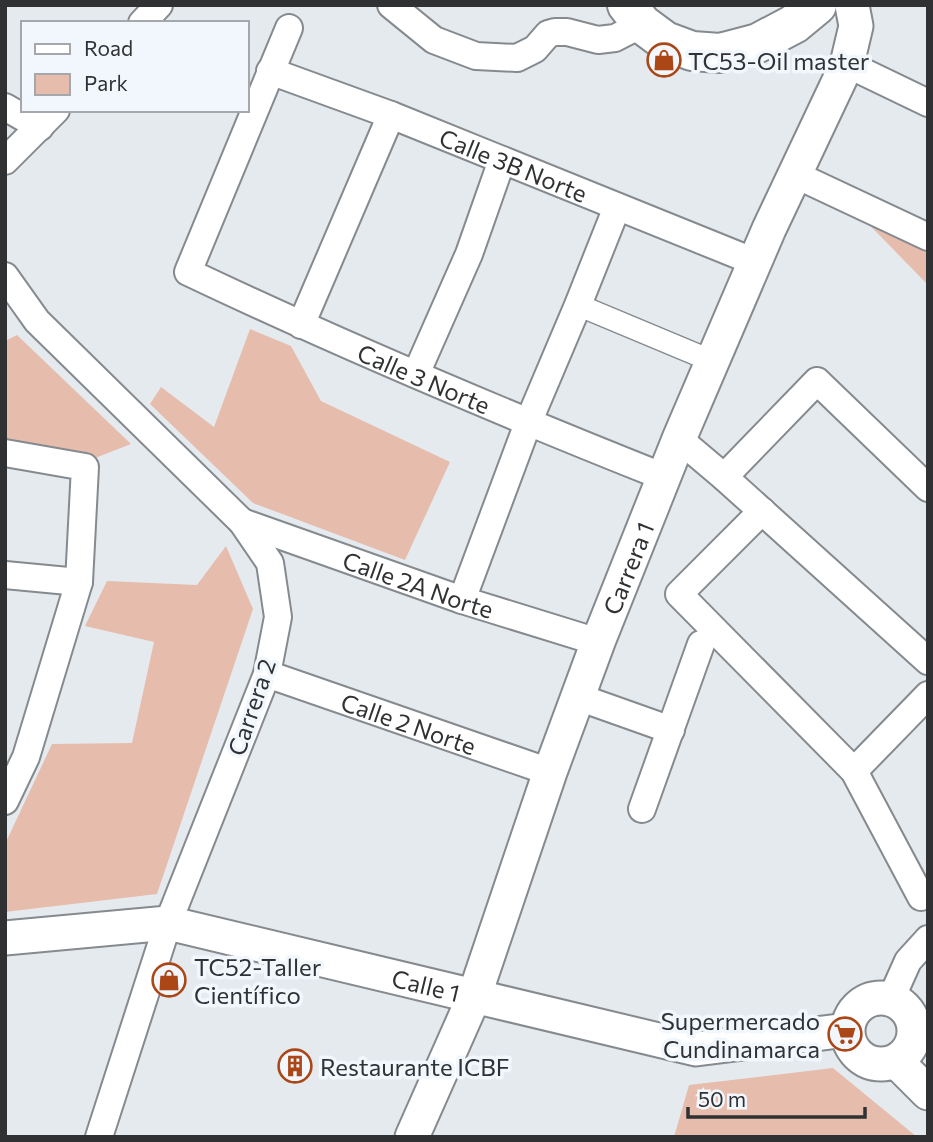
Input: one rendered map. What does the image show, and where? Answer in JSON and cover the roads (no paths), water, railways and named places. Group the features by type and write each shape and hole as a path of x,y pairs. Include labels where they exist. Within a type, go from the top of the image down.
{"main road":[{"path":"635,15 665,41 692,51 720,53 758,43 794,24 817,5"}],"street":[{"path":"144,21 159,5"},
{"path":"391,5 434,40 476,56 517,58 535,49 548,34 555,32 598,40 615,38 635,15"},
{"name":"Carrera 1","path":"412,1137 474,997 550,772 598,642 679,439 755,262 848,64 856,26 852,5"},
{"path":"270,71 289,28"},
{"path":"848,64 928,103"},
{"name":"Calle 3B Norte","path":"270,71 391,115 755,262"},
{"name":"Calle 3 Norte","path":"270,71 188,272 301,325 528,423 664,477"},
{"path":"25,112 48,118"},
{"path":"301,325 391,115"},
{"path":"5,161 48,118"},
{"path":"416,374 469,254 502,159"},
{"path":"796,175 928,237"},
{"path":"462,600 528,423 579,305 617,206"},
{"name":"Carrera 2","path":"5,276 37,321 242,522 270,563 278,617 267,674 169,923 99,1137"},
{"path":"579,305 712,361"},
{"path":"5,309 17,319 37,321"},
{"path":"724,477 817,381 928,488"},
{"path":"679,439 928,661"},
{"path":"5,453 85,467 79,582 26,757 5,801"},
{"path":"762,511 679,594 855,771 921,897"},
{"name":"Calle 2A Norte","path":"242,522 462,600 598,642"},
{"path":"5,575 79,582"},
{"path":"642,809 701,644"},
{"name":"Calle 2 Norte","path":"267,674 550,772"},
{"path":"855,771 928,695"},
{"path":"578,697 671,730"},
{"name":"Calle 1","path":"5,938 169,923 696,1049 847,1030"},
{"path":"891,999 908,961 928,939"},
{"path":"871,999 891,999 900,1004 912,1019 913,1039 910,1048 896,1061 873,1064 854,1052 847,1030 849,1020 862,1003 871,999"},
{"path":"896,1061 928,1093"}],"place":[{"name":"TC53-Oil master","path":"664,60"},
{"name":"TC52-Taller Científico","path":"169,980"},
{"name":"Supermercado Cundinamarca","path":"845,1034"},
{"name":"Restaurante ICBF","path":"295,1066"}]}
